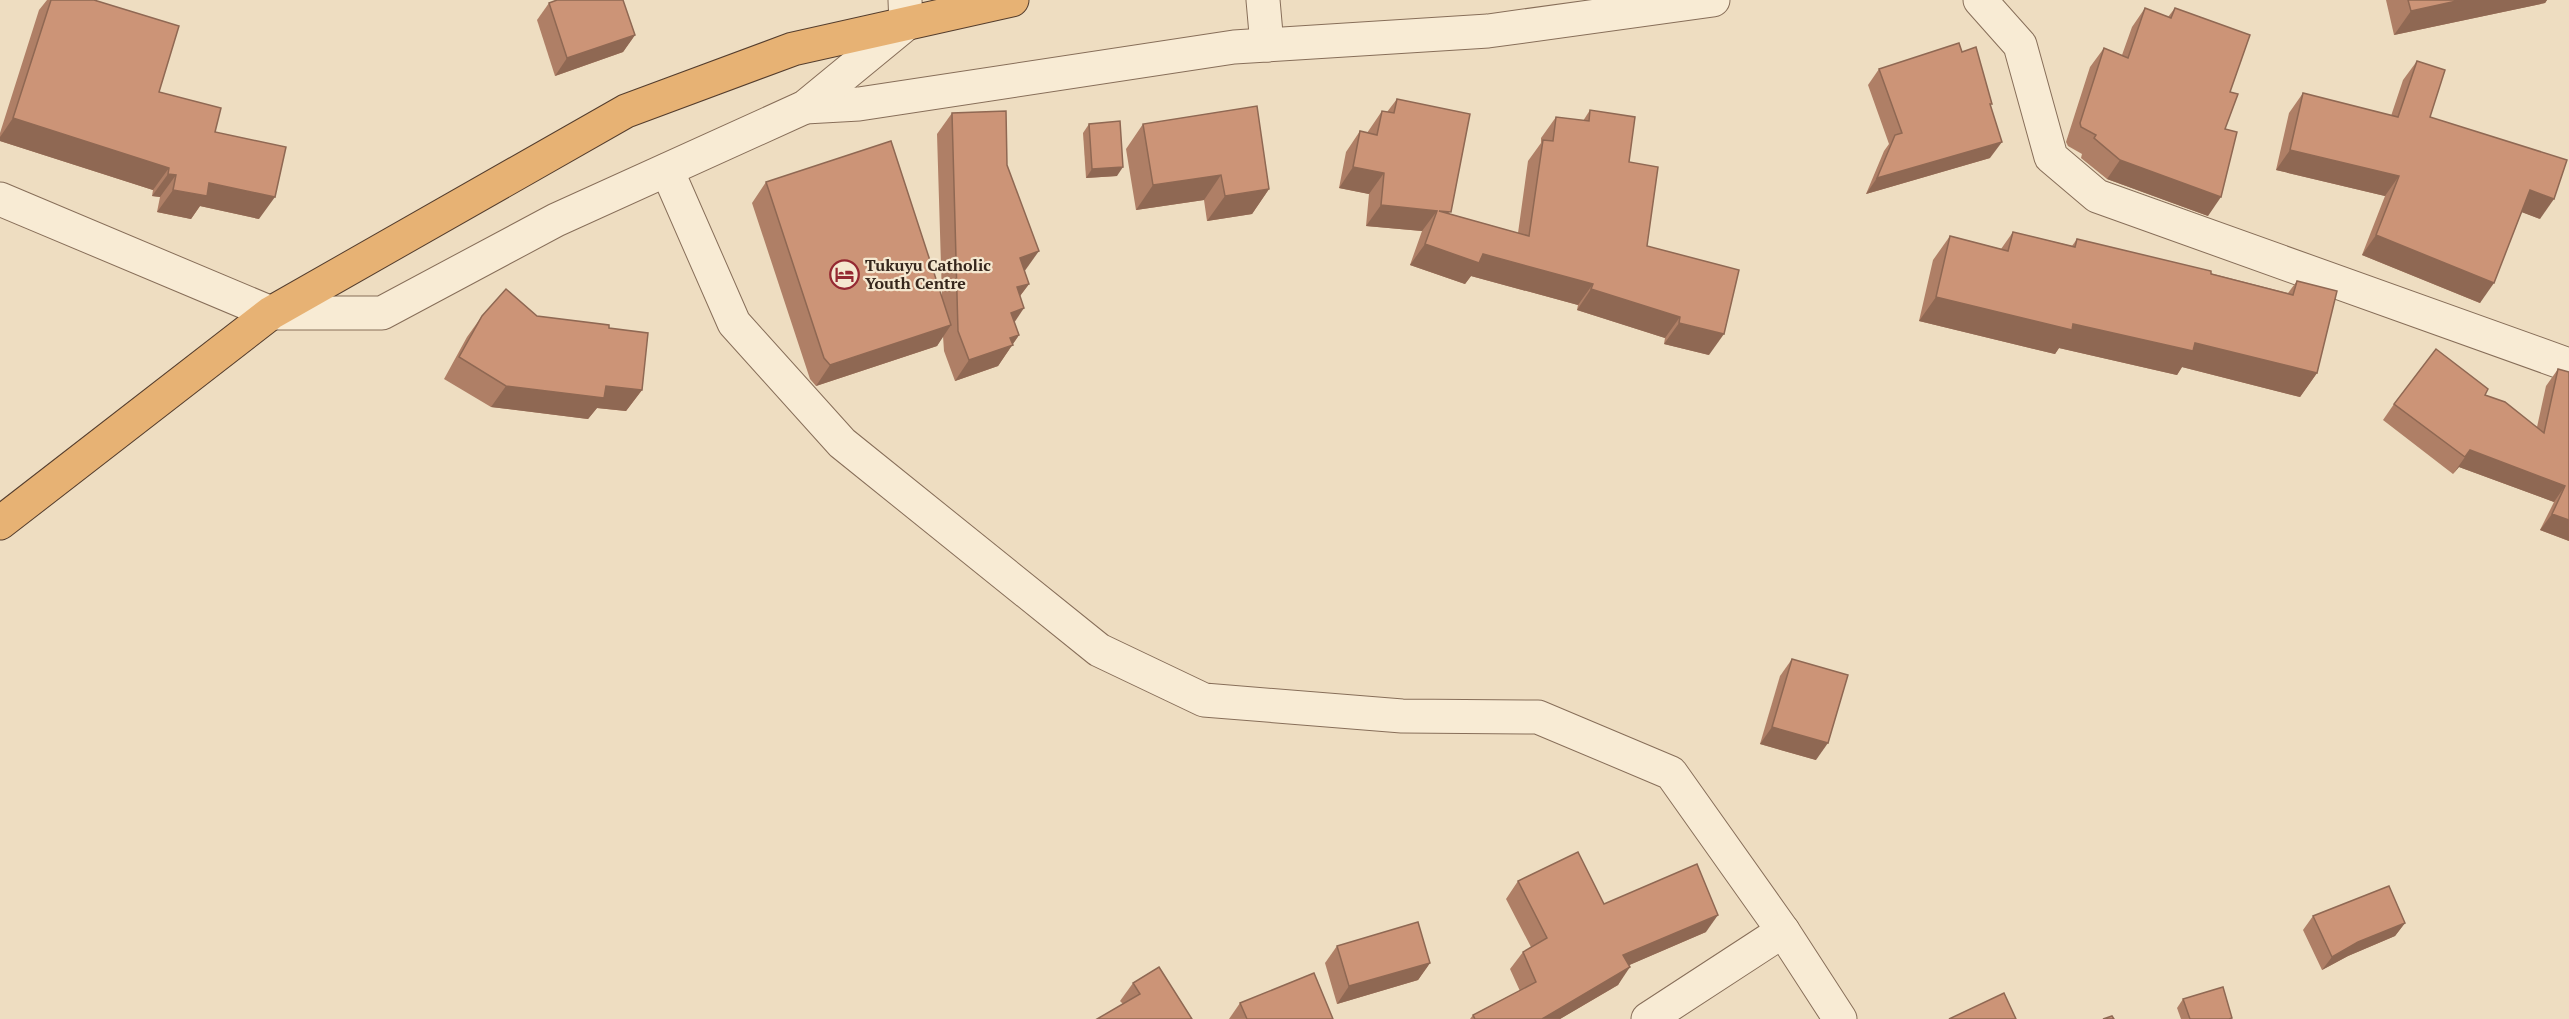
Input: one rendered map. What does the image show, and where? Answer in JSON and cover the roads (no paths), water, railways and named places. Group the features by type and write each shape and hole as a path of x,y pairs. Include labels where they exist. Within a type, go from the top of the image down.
{"highway":[{"path":"0,523 272,313 626,111 793,49 906,12 1012,0"}],"street":[{"path":"1263,0 1267,45"},
{"path":"805,108 860,104 1234,47 1488,31 1713,0"},
{"path":"1980,0 2020,45 2050,156 2097,196 2569,365"},
{"path":"0,199 272,313 382,313 556,220 805,108 906,12"},
{"path":"667,170 734,323 842,443 1100,650 1204,700 1402,716 1538,717 1671,773 1783,931 1840,1019"},
{"path":"1648,1019 1783,931"}],"place":[{"name":"Tukuyu Catholic Youth Centre","path":"844,274"}]}
